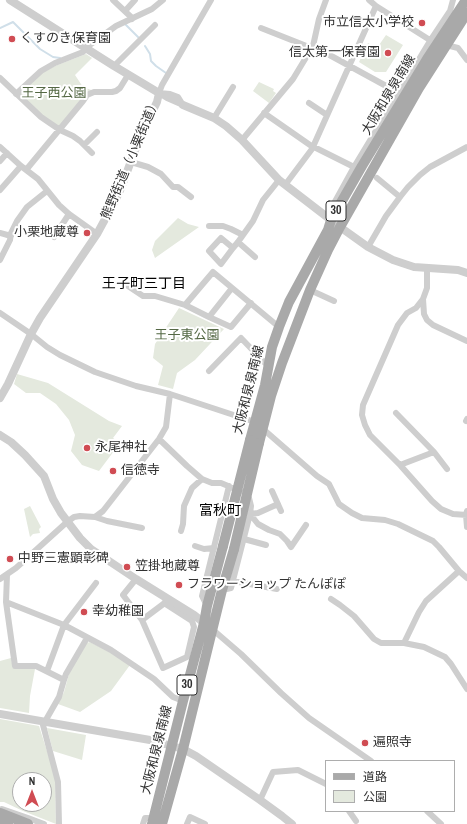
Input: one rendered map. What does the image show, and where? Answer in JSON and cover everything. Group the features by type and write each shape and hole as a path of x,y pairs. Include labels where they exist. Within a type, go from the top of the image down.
{"main road":[{"name":"大阪和泉泉南線","path":"159,823 172,745 183,701 208,626 222,590 234,549 259,425 272,347 279,327 290,302 328,230 331,220 365,160 427,59 466,0"},
{"name":"大阪和泉泉南線","path":"259,425 310,290 340,227 419,88 438,43 467,13"},
{"name":"大阪和泉泉南線","path":"159,823 183,749 208,626 207,606 218,547 255,442"},
{"path":"0,813 28,824"},
{"path":"0,823 8,824"}],"street":[{"path":"10,0 167,98 214,118 226,126 242,140 282,182 340,227 368,246 393,260 414,267 458,270 467,273"},
{"path":"113,0 132,19"},
{"path":"125,11 135,0"},
{"name":"熊野街道（小栗街道）","path":"0,398 10,380 30,334 97,234 116,199 140,137 157,102 162,86 211,0"},
{"path":"242,140 292,79 312,46 326,0"},
{"path":"369,0 376,6 438,43 458,48 467,60"},
{"path":"331,220 332,207 354,167 399,93 438,43 453,0"},
{"path":"16,94 41,71 55,63 84,52 91,44 116,26 152,9 158,1"},
{"path":"233,248 252,221 263,200 282,182 313,146 376,6"},
{"path":"114,66 155,25"},
{"path":"261,28 309,47 312,46 399,93"},
{"path":"0,190 24,168 60,130 87,95 94,92 116,91 120,88 128,75"},
{"path":"0,78 41,117 60,130 73,136 92,153"},
{"path":"214,118 233,87"},
{"path":"309,103 327,114"},
{"path":"264,113 313,146 354,167"},
{"path":"84,145 97,132"},
{"path":"0,147 38,179 59,205 69,214 97,234"},
{"path":"368,246 386,216 408,187 420,175 430,168 467,147"},
{"path":"0,161 7,153"},
{"path":"131,162 148,167 161,174 173,187 178,187 191,198"},
{"path":"377,178 400,196"},
{"path":"0,260 17,221 28,206 47,190"},
{"path":"54,237 69,214"},
{"path":"209,226 223,226 243,235"},
{"path":"0,233 11,236"},
{"path":"238,242 255,257"},
{"path":"427,267 426,288 423,299 424,314 427,320 433,325 467,341"},
{"path":"185,305 213,272 279,327"},
{"path":"128,286 143,296 155,296 185,305 209,318 231,327 251,304"},
{"path":"209,318 232,288"},
{"path":"310,290 334,301"},
{"path":"423,299 398,325 363,405 362,416 370,435 441,509 453,514 467,513 467,527"},
{"path":"0,313 47,347 95,372 136,386 170,394 259,425 329,484 339,504 362,518 385,520 398,524 433,541 467,578"},
{"path":"209,371 241,338 265,364 269,365"},
{"path":"96,517 103,511 159,439 166,427 170,394"},
{"path":"396,413 434,452 447,469"},
{"path":"1,437 11,442 25,454 44,476 53,499 61,513 80,538 91,549 136,579 167,601 192,621 194,627 187,657 164,668 142,620 123,595 136,579"},
{"path":"159,439 202,479 212,483 222,483 243,492 249,498 251,506 250,514 231,588 222,590"},
{"path":"400,465 434,452"},
{"path":"181,531 184,506 192,488 202,479"},
{"path":"195,546 204,549 218,547 229,486"},
{"path":"272,491 281,510"},
{"path":"250,514 258,513 278,504"},
{"path":"250,514 258,524 280,534 291,547 306,525"},
{"path":"0,579 16,568 74,517 96,517 107,521 142,528"},
{"path":"244,539 266,545"},
{"path":"404,643 426,601 459,571"},
{"path":"7,575 6,602 16,666 33,666 47,671 64,680"},
{"path":"267,587 269,580"},
{"path":"233,581 277,589"},
{"path":"47,671 64,625 96,583"},
{"path":"331,599 354,616 374,638 381,642 404,643 424,647 445,657 465,681 467,689"},
{"path":"142,620 167,601"},
{"path":"167,601 194,615 241,654 309,718 370,760"},
{"path":"6,602 64,625 111,650 154,679 173,697 183,701"},
{"path":"59,824 58,782 43,725 59,697 66,674 87,638"},
{"path":"0,714 150,740 183,749 196,756 260,800 292,824"},
{"path":"260,800 273,772 298,770 325,784"},
{"path":"0,809 44,824"},
{"path":"350,812 356,821"},
{"path":"428,812 441,824"},
{"path":"187,824 190,817 200,818 205,824"},
{"path":"143,824 145,818 159,823"}],"green space":[{"path":"386,35 403,45 386,72 375,72 359,62 368,43 377,48"},
{"name":"王子西公園","path":"86,54 92,58 75,75 83,87 94,91 60,126 56,126 21,95 20,92 42,73 55,66"},
{"path":"259,82 274,89 273,91 276,93 269,103 253,91"},
{"path":"178,218 188,224 199,227 155,258 152,250 155,241"},
{"name":"王子東公園","path":"179,308 224,329 195,360 177,373 173,389 158,385 163,366 153,358 155,344"},
{"path":"17,374 48,383 109,421 122,426 113,438 120,443 99,471 82,465 71,451 75,435 69,420 56,404 40,393 26,393 14,384"},
{"path":"30,506 41,527 39,529 40,533 33,534 30,537 24,509"},
{"path":"90,642 130,665 111,691 80,712 58,704 64,692 69,674 86,643"},
{"path":"11,658 13,668 35,669 30,696 29,713 0,708 0,661"},
{"path":"0,719 39,726 55,776 56,824 26,812 52,812 52,772 12,772 12,806 4,802 0,802"},
{"path":"47,728 86,735 82,760 53,751"}],"waterway":[{"path":"0,28 13,22 40,49 53,57 60,58"},
{"path":"125,24 139,38"},
{"path":"145,46 150,54 151,61 166,73"}],"place":[{"name":"市立信太小学校","path":"422,23"},
{"name":"くすのき保育園","path":"12,39"},
{"name":"信太第一保育園","path":"388,53"},
{"name":"小栗地蔵尊","path":"87,233"},
{"name":"永尾神社","path":"87,448"},
{"name":"信徳寺","path":"113,471"},
{"name":"中野三憲顕彰碑","path":"10,559"},
{"name":"笠掛地蔵尊","path":"127,567"},
{"name":"フラワーショップ たんぽぽ","path":"179,585"},
{"name":"幸幼稚園","path":"84,612"},
{"name":"遍照寺","path":"365,743"}],"district":[{"name":"王子町三丁目","path":"144,284"},
{"name":"富秋町","path":"220,511"}]}
